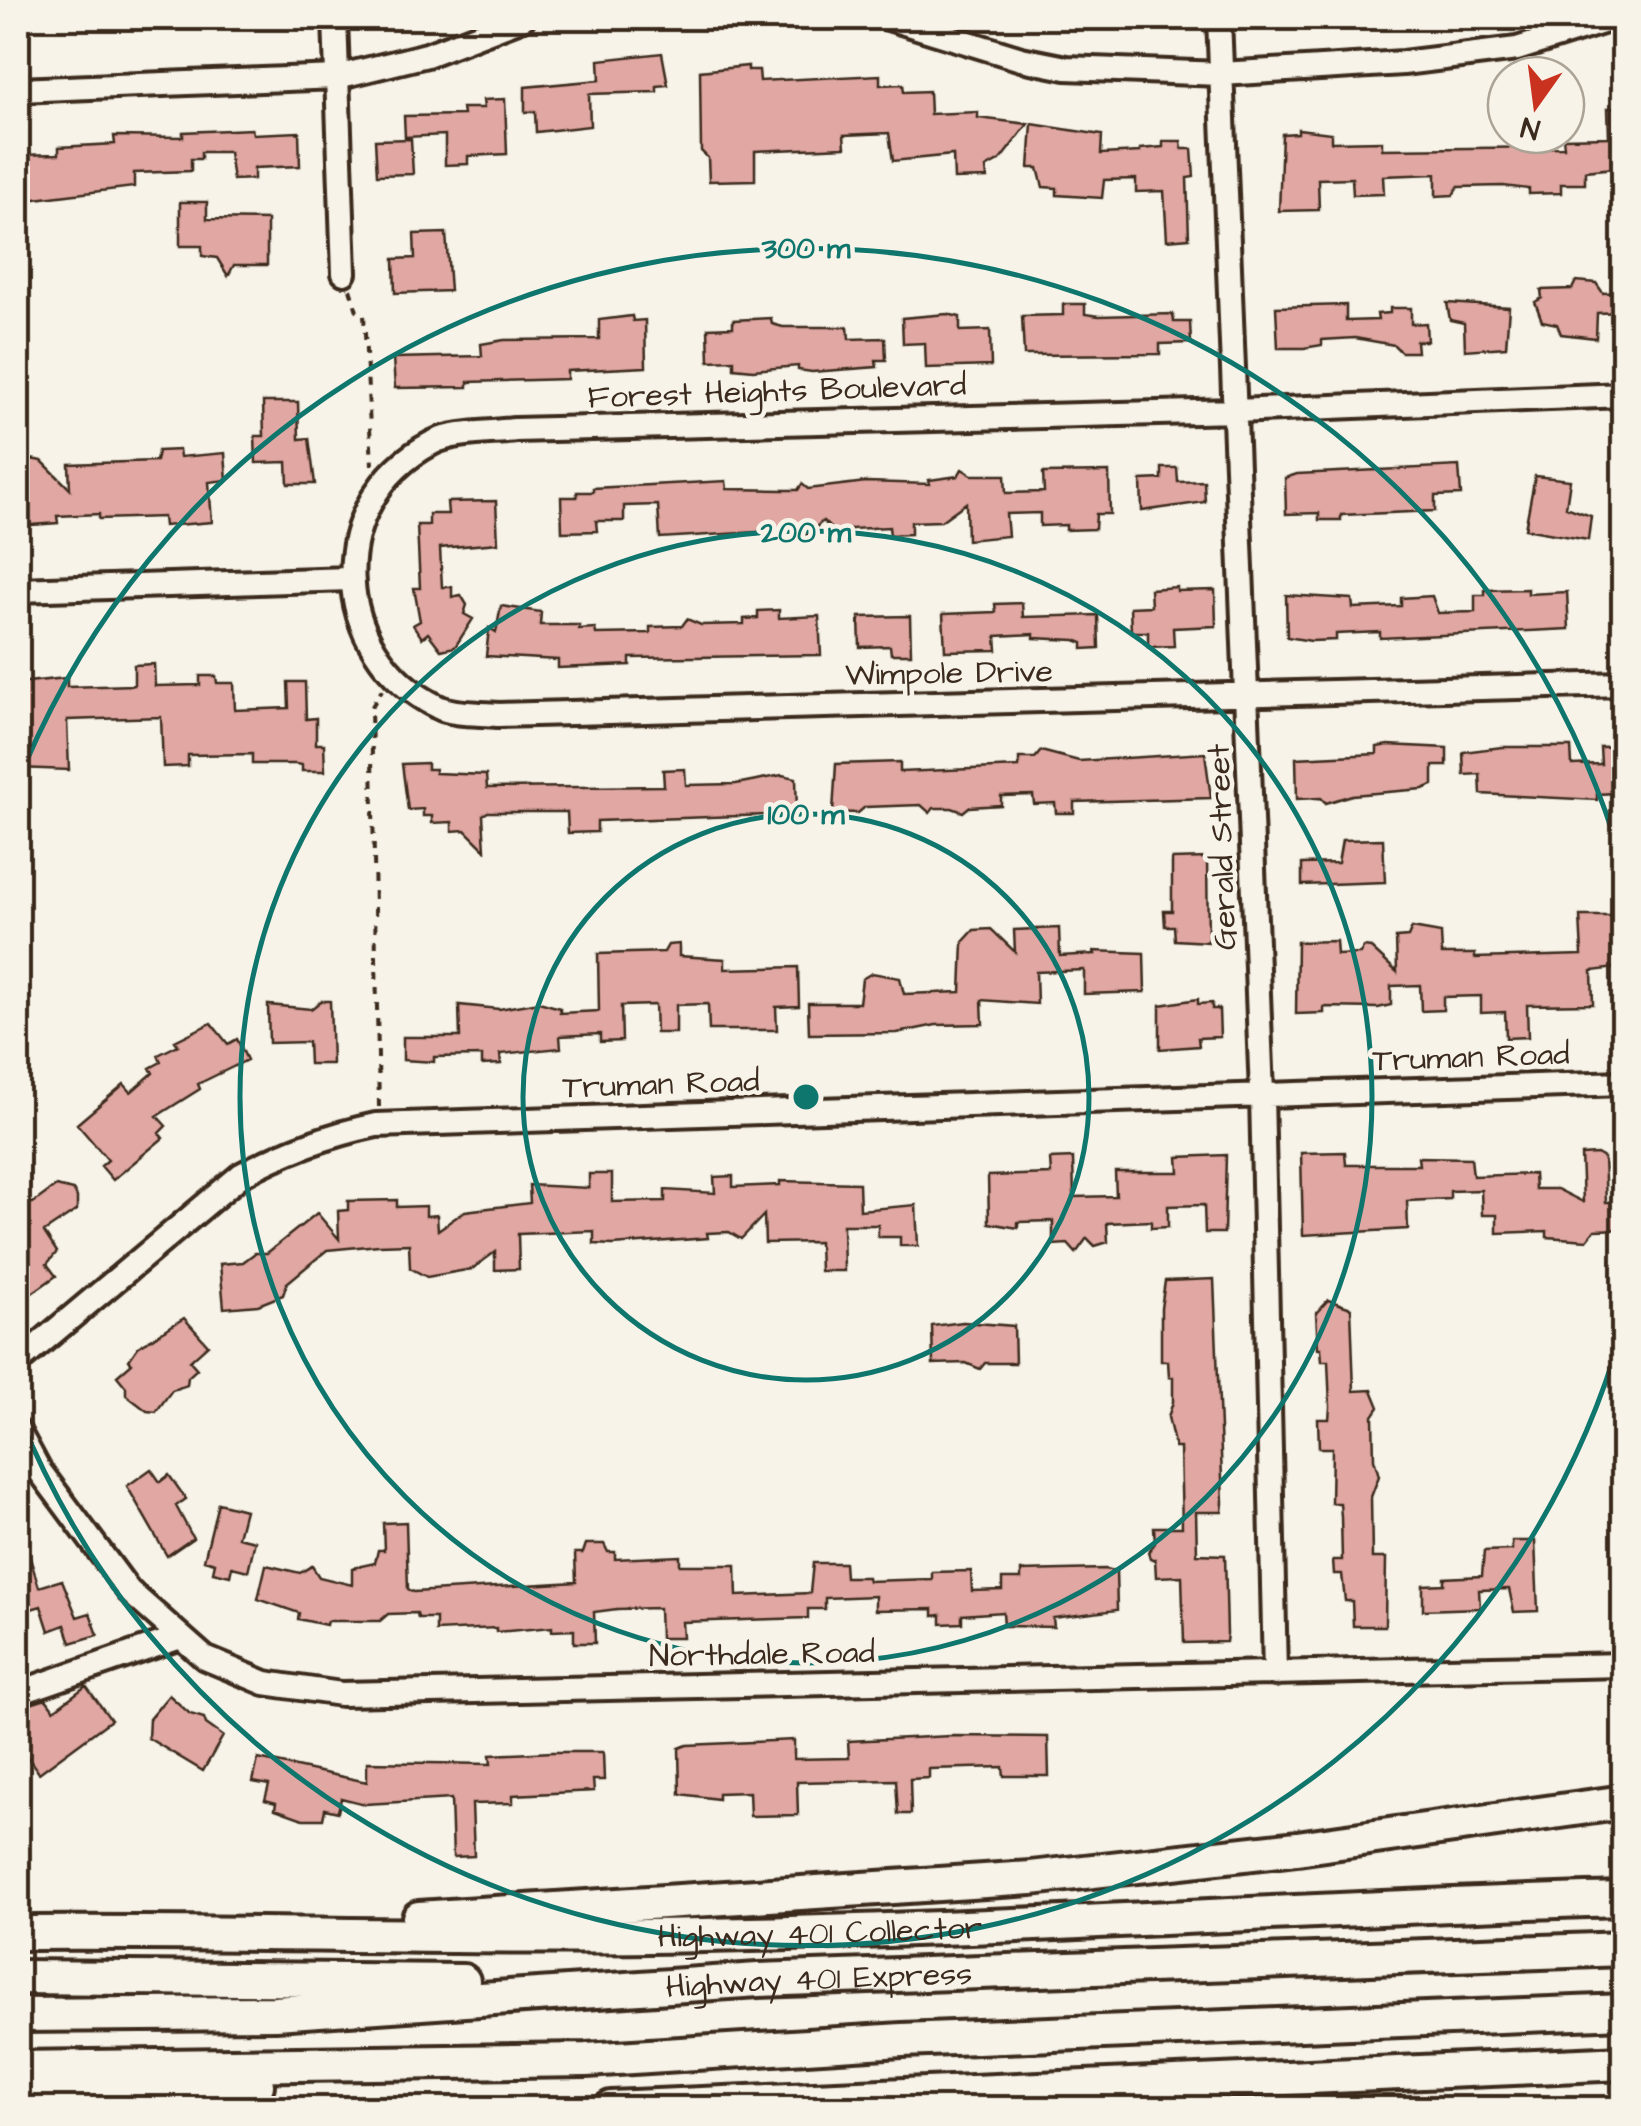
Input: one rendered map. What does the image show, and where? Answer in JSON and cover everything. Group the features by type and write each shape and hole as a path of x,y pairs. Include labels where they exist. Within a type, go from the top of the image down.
{"highway":[{"path":"214,1932 1031,1878 1297,1848 1624,1802"},
{"path":"1364,1906 1624,1884"},
{"name":"Highway 401 Collector","path":"18,1933 214,1932 501,1938 709,1935 1364,1906 1624,1899"},
{"name":"Highway 401 Express","path":"18,2016 275,2013 758,1980 1624,1949"},
{"path":"18,1977 758,1980"},
{"name":"Highway 401 Express","path":"18,2068 586,2060 902,2040 1624,2011"},
{"path":"18,2100 586,2060"},
{"path":"611,2108 1624,2063"}],"street":[{"path":"335,18 344,273"},
{"path":"18,90 337,77 427,56 523,18"},
{"path":"888,18 1022,59 1066,68 1220,74 1402,63 1517,49 1615,18"},
{"name":"Gerald Street","path":"1219,18 1262,1094 1275,1674"},
{"name":"Forest Heights Boulevard","path":"348,579 357,531 380,486 433,442 515,430 1235,411 1624,395"},
{"path":"18,590 348,579"},
{"name":"Wimpole Drive","path":"348,579 364,631 392,672 440,708 498,715 1624,684"},
{"name":"Truman Road","path":"18,1362 241,1175 272,1158 346,1131 379,1125 1624,1084"},
{"name":"Northdale Road","path":"18,1432 39,1470 128,1591 204,1658 265,1683 341,1694 1624,1665"},
{"path":"18,1480 39,1470"},
{"path":"18,1693 180,1637"}],"path":[{"path":"344,273 357,310 364,315 372,480 380,486"},
{"path":"378,1112 372,708 392,672"}],"building":[{"path":"662,53 668,85 657,86 657,92 589,94 590,126 536,132 535,112 525,112 525,87 600,80 599,60"},
{"path":"748,66 748,70 759,70 760,81 880,75 880,85 903,84 904,92 929,91 930,114 978,112 978,118 1028,124 1000,160 986,168 987,178 954,179 953,155 893,161 889,133 844,135 845,147 755,151 755,180 709,181 708,158 701,151 700,71"},
{"path":"505,99 507,154 468,156 468,164 445,165 445,135 405,137 404,116 463,115 462,108 484,108 483,100"},
{"path":"1608,108 1624,108 1624,167 1585,171 1585,184 1561,184 1561,193 1529,194 1529,189 1503,186 1458,187 1453,195 1436,196 1436,174 1383,176 1384,194 1353,195 1352,178 1318,179 1319,210 1279,211 1282,134 1298,133 1298,129 1331,133 1331,142 1382,141 1382,149 1486,148 1486,155 1586,155 1586,138 1609,137"},
{"path":"1032,124 1102,135 1101,154 1140,152 1163,147 1163,141 1181,141 1182,149 1192,149 1194,177 1187,178 1189,238 1167,240 1164,191 1136,192 1136,179 1104,180 1102,198 1057,195 1057,188 1043,187 1038,168 1029,168"},
{"path":"252,129 253,134 299,132 300,166 254,168 254,179 233,180 229,152 201,152 201,159 191,159 191,171 134,173 134,187 18,201 18,155 59,154 59,147 115,144 114,136 183,137 183,132"},
{"path":"411,139 413,174 377,175 375,140"},
{"path":"180,202 207,202 207,219 267,220 267,265 234,265 228,276 217,258 202,256 202,246 180,246"},
{"path":"446,233 450,291 395,293 394,259 415,258 414,234"},
{"path":"1576,281 1596,283 1603,293 1624,292 1624,312 1597,313 1596,338 1561,334 1557,324 1542,321 1535,302 1542,298 1541,290 1572,289"},
{"path":"1447,303 1509,307 1506,347 1465,350 1464,323 1450,320"},
{"path":"1063,304 1085,304 1085,314 1099,316 1173,314 1174,322 1190,322 1191,343 1160,344 1160,354 1024,355 1022,316 1063,315"},
{"path":"1346,305 1346,321 1378,320 1377,314 1390,313 1390,308 1411,308 1411,324 1426,323 1427,341 1416,341 1417,352 1401,352 1394,345 1355,338 1322,340 1322,345 1304,348 1278,348 1276,307"},
{"path":"947,314 960,317 960,331 990,330 991,366 926,368 925,343 903,344 902,318"},
{"path":"632,316 633,321 645,320 646,367 567,371 567,379 395,388 393,358 482,356 481,344 504,340 599,339 599,320"},
{"path":"771,318 772,324 783,327 848,327 849,339 885,338 886,360 876,360 877,367 812,372 798,370 798,366 753,370 734,368 734,360 709,361 708,328 733,327 733,320"},
{"path":"263,402 298,402 299,439 309,438 315,484 288,484 287,462 256,463 255,436 264,436"},
{"path":"179,450 180,457 225,453 227,480 209,482 212,522 164,526 163,517 99,519 99,514 57,516 58,523 18,526 18,457 42,461 70,489 69,464 156,461 158,451"},
{"path":"1459,466 1461,495 1435,496 1435,511 1341,515 1341,520 1319,520 1319,513 1286,514 1285,478 1297,474"},
{"path":"1162,468 1177,468 1178,482 1204,481 1205,502 1142,511 1141,480 1162,479"},
{"path":"962,469 972,475 1005,475 1006,493 1044,492 1043,473 1109,472 1110,514 1096,514 1095,529 1066,530 1066,525 1040,526 1040,513 1006,514 1008,536 967,540 966,503 941,521 911,522 911,534 890,535 889,527 832,530 823,521 802,539 793,530 660,538 658,505 624,506 624,521 596,521 597,531 562,532 561,497 577,497 577,492 593,492 593,488 726,481 727,489 784,490 798,490 802,484 808,489 866,482 930,484 929,480 958,476"},
{"path":"1535,476 1570,480 1566,507 1591,516 1588,540 1525,529"},
{"path":"496,501 498,543 440,548 442,587 452,587 452,597 461,595 467,605 464,614 473,619 455,647 441,650 428,633 422,638 413,625 420,621 414,588 420,588 417,525 429,525 429,514 448,514 447,502"},
{"path":"1177,587 1177,591 1215,590 1216,626 1173,628 1174,646 1148,647 1148,632 1131,632 1130,607 1151,606 1150,589"},
{"path":"1528,589 1528,594 1567,592 1569,629 1380,638 1380,632 1336,634 1336,640 1311,641 1287,637 1286,595 1352,599 1353,608 1401,606 1401,598 1432,596 1438,613 1475,612 1475,595 1485,595 1485,590"},
{"path":"1022,603 1023,617 1098,615 1099,648 1083,649 1083,643 1075,640 1034,638 1034,634 996,636 997,650 945,651 943,614 996,612 995,604"},
{"path":"501,606 541,612 540,625 579,625 579,629 595,628 596,634 650,633 650,627 682,626 687,619 701,625 744,624 744,619 758,618 758,611 779,610 779,618 819,616 821,655 630,658 630,665 558,668 558,660 486,656 489,628 496,632"},
{"path":"910,616 911,654 891,654 890,646 860,647 859,617"},
{"path":"154,664 155,686 200,685 200,676 216,676 217,683 234,683 235,710 289,708 288,682 305,682 306,719 316,718 316,744 324,744 325,771 302,771 302,765 295,764 252,764 252,754 188,755 188,766 163,767 161,717 67,720 69,770 18,768 18,683 67,678 67,687 134,685 134,665"},
{"path":"1622,746 1616,793 1597,794 1597,800 1481,794 1480,774 1464,775 1463,752 1502,747 1571,747 1572,765 1601,764 1600,747"},
{"path":"1377,747 1447,748 1447,766 1433,766 1433,785 1423,789 1352,795 1326,803 1321,798 1297,799 1296,758 1377,754"},
{"path":"1041,751 1079,761 1205,753 1211,798 1074,802 1074,813 1056,813 1055,803 1034,804 1033,795 1001,796 1001,805 969,807 963,812 934,808 930,813 921,805 833,812 836,764 900,762 900,772 1019,767 1019,758 1035,758"},
{"path":"427,763 427,769 435,769 435,773 486,775 487,788 664,786 663,770 685,769 686,785 736,784 782,775 796,778 797,814 597,821 597,832 568,833 567,812 488,812 483,815 485,850 465,830 452,831 452,822 432,823 432,816 423,816 423,809 408,810 402,764"},
{"path":"1383,839 1385,882 1302,885 1302,864 1338,863 1342,840"},
{"path":"1207,858 1208,942 1175,940 1174,926 1165,926 1164,911 1172,911 1172,859"},
{"path":"1580,916 1624,916 1624,967 1592,971 1593,1004 1527,1005 1528,1037 1506,1038 1505,1012 1481,1013 1481,996 1443,997 1443,1010 1421,1011 1420,985 1391,986 1391,1005 1324,1007 1324,1013 1296,1014 1297,942 1336,941 1337,955 1360,954 1364,947 1371,948 1397,972 1396,938 1408,937 1412,928 1441,933 1442,954 1475,954 1475,958 1582,955"},
{"path":"1059,928 1060,956 1095,954 1094,951 1144,953 1145,992 1084,994 1084,970 1036,972 1037,1004 982,1000 983,1024 936,1025 897,1033 809,1034 808,1003 859,1003 862,979 872,973 900,978 904,994 961,992 963,942 974,930 991,929 1015,952 1014,930"},
{"path":"679,944 679,956 725,959 725,969 798,967 799,1006 776,1007 777,1030 709,1030 708,1004 676,1005 676,1033 656,1033 655,1005 621,1006 622,1041 600,1042 600,1034 560,1036 561,1048 500,1054 501,1064 482,1065 482,1056 434,1057 434,1062 403,1060 403,1037 460,1037 459,1005 499,1009 539,1002 560,1008 560,1013 599,1011 598,954 664,952 668,945"},
{"path":"1198,999 1198,1004 1212,1003 1212,1009 1219,1009 1220,1037 1198,1038 1199,1046 1160,1049 1160,1005"},
{"path":"321,1001 330,1001 332,1064 309,1064 308,1042 269,1043 268,1005 311,1009"},
{"path":"211,1023 228,1044 237,1039 247,1060 198,1084 200,1089 157,1116 166,1126 159,1133 163,1138 113,1180 101,1166 108,1160 77,1124 124,1084 131,1092 153,1073 150,1068 161,1062 158,1055 178,1045 175,1041"},
{"path":"1345,1152 1346,1165 1419,1165 1418,1157 1471,1158 1473,1176 1534,1174 1535,1189 1557,1189 1583,1202 1581,1155 1597,1154 1604,1158 1606,1202 1624,1202 1624,1229 1595,1230 1587,1240 1547,1237 1547,1231 1497,1233 1497,1215 1482,1215 1481,1190 1450,1191 1450,1199 1407,1201 1408,1229 1303,1235 1301,1153"},
{"path":"1226,1155 1224,1233 1205,1233 1204,1205 1168,1206 1168,1227 1151,1228 1151,1221 1107,1223 1108,1242 1095,1246 1087,1238 1076,1253 1068,1244 1053,1245 1053,1221 1018,1222 1018,1228 989,1223 988,1176 1051,1174 1050,1159 1073,1158 1074,1197 1116,1196 1115,1172 1179,1172 1178,1157"},
{"path":"589,1174 612,1174 612,1202 665,1201 665,1190 715,1193 714,1177 733,1176 733,1187 780,1185 780,1181 859,1183 860,1210 916,1205 918,1246 900,1246 900,1237 878,1237 878,1225 843,1225 844,1271 820,1271 819,1242 765,1243 764,1215 741,1239 729,1232 707,1233 708,1238 613,1245 594,1244 594,1231 518,1234 519,1269 495,1270 495,1252 472,1269 427,1277 410,1268 409,1244 379,1245 327,1250 287,1283 283,1295 258,1305 224,1308 220,1264 243,1262 255,1253 267,1253 317,1213 339,1239 338,1211 348,1210 348,1201 397,1200 397,1207 426,1206 426,1216 437,1215 438,1230 465,1211 530,1203 529,1185 589,1188"},
{"path":"56,1186 73,1190 77,1210 44,1232 57,1252 47,1264 56,1276 18,1303 18,1203 33,1203"},
{"path":"1214,1279 1223,1503 1222,1512 1196,1512 1197,1554 1225,1555 1227,1634 1226,1642 1184,1643 1182,1576 1156,1577 1155,1559 1150,1559 1148,1552 1155,1543 1154,1527 1182,1527 1180,1448 1175,1448 1168,1417 1173,1402 1173,1377 1169,1377 1168,1361 1161,1361 1161,1308 1165,1281"},
{"path":"1328,1300 1351,1308 1354,1391 1372,1390 1379,1407 1373,1416 1374,1459 1379,1476 1371,1497 1372,1558 1386,1558 1385,1626 1353,1626 1352,1601 1345,1601 1342,1574 1334,1574 1333,1560 1342,1560 1340,1503 1331,1503 1332,1448 1319,1448 1318,1419 1329,1419 1328,1361 1322,1361 1318,1348 1316,1313"},
{"path":"184,1318 208,1345 190,1361 197,1369 188,1377 187,1385 172,1390 156,1412 147,1411 126,1395 126,1387 117,1376 132,1363 129,1360 138,1347"},
{"path":"963,1322 1014,1326 1015,1363 985,1363 980,1369 966,1363 933,1364 932,1326"},
{"path":"151,1469 160,1482 169,1475 186,1499 176,1506 193,1538 167,1556 127,1486"},
{"path":"218,1503 245,1510 238,1537 255,1541 248,1571 232,1567 230,1576 213,1572 215,1563 204,1560"},
{"path":"406,1522 408,1589 414,1592 576,1582 575,1553 583,1553 586,1544 604,1544 608,1552 615,1552 615,1559 680,1556 680,1565 736,1565 737,1596 810,1593 813,1563 844,1563 845,1577 867,1577 868,1581 932,1579 932,1572 971,1571 972,1591 1002,1590 1002,1579 1021,1579 1021,1571 1105,1569 1116,1571 1117,1610 1053,1618 1054,1627 1004,1626 1003,1612 962,1615 962,1623 941,1624 941,1615 933,1616 933,1609 875,1610 875,1596 825,1598 825,1609 808,1609 808,1618 682,1622 683,1638 660,1638 659,1608 617,1609 594,1612 595,1643 574,1643 574,1630 552,1631 552,1627 496,1632 496,1628 436,1631 436,1618 418,1618 417,1613 388,1614 380,1621 327,1621 326,1625 298,1619 299,1613 258,1599 266,1565 300,1573 312,1566 319,1577 352,1585 352,1568 375,1563 378,1550 384,1550 383,1523"},
{"path":"21,1529 39,1587 62,1580 77,1617 90,1613 98,1635 71,1643 65,1625 49,1631 41,1606 21,1612"},
{"path":"1512,1541 1535,1541 1538,1611 1514,1612 1509,1589 1479,1590 1480,1608 1423,1610 1423,1585 1444,1584 1444,1578 1482,1576 1484,1551 1512,1550"},
{"path":"86,1686 111,1720 39,1773 18,1744 18,1708 46,1699 54,1710"},
{"path":"169,1695 223,1736 203,1771 148,1738 149,1719"},
{"path":"1048,1737 1049,1776 1004,1776 1003,1767 929,1769 929,1778 910,1779 911,1814 898,1814 896,1780 797,1782 798,1815 750,1816 749,1792 718,1793 718,1799 680,1794 679,1748 687,1745 794,1740 794,1759 849,1758 848,1741"},
{"path":"603,1752 604,1780 593,1780 594,1791 513,1795 513,1803 472,1804 474,1856 453,1857 451,1799 365,1804 341,1798 338,1812 325,1809 323,1819 303,1819 275,1809 276,1803 265,1800 269,1785 253,1782 258,1759 367,1782 367,1762 491,1764 490,1755"}]}
